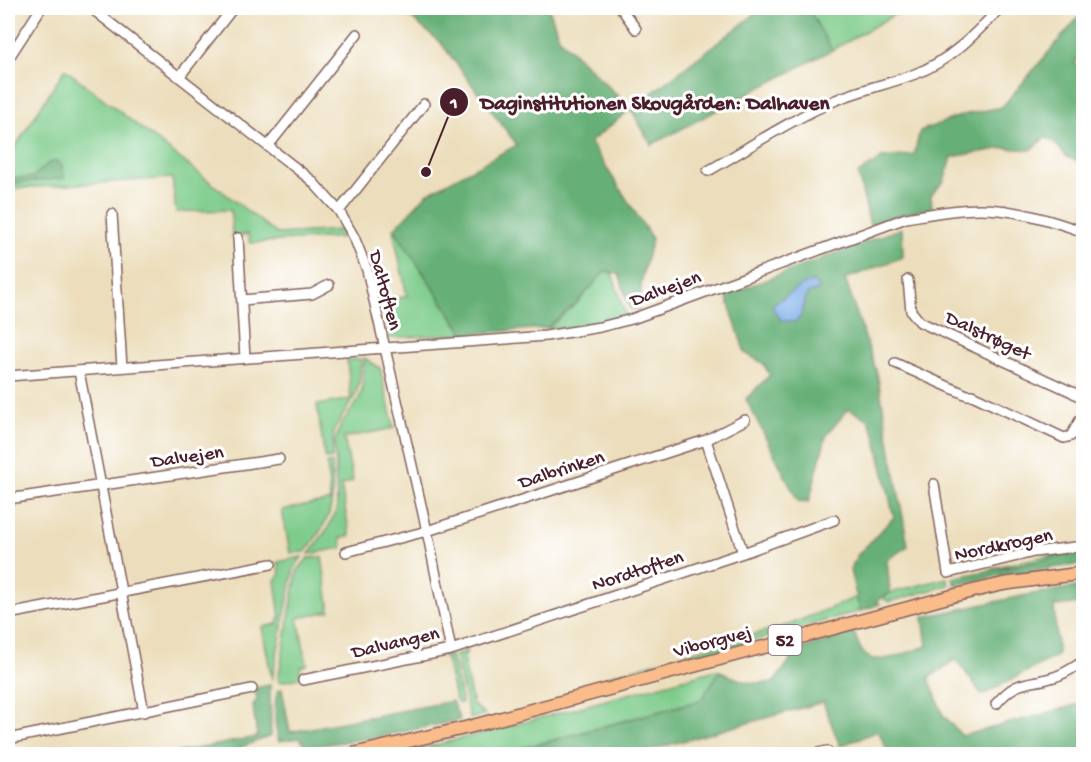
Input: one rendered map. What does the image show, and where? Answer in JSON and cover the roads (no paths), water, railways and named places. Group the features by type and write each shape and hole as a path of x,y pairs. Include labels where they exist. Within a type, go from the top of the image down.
{"main road":[{"name":"Viborgvej","path":"353,754 469,727 940,599 1003,584 1083,573"}],"street":[{"path":"8,59 41,8"},
{"name":"Daltoften","path":"91,8 310,180 339,211 354,237 367,270 384,347"},
{"path":"179,76 233,8"},
{"path":"621,8 636,29"},
{"path":"708,171 835,100 934,66 962,47 1000,8"},
{"path":"268,146 357,34"},
{"path":"339,211 424,104"},
{"name":"Dalvejen","path":"8,376 546,336 600,327 667,307 906,218 938,213 980,209 1018,213 1052,220 1083,232"},
{"path":"112,214 122,367"},
{"path":"238,238 245,358"},
{"name":"Dalstrøget","path":"908,280 911,311 920,322 1083,399"},
{"path":"242,300 312,294 329,285"},
{"name":"Dalvangen","path":"303,680 451,650 427,531 384,347"},
{"path":"894,363 967,395 972,395 1064,438 1071,436 1083,413"},
{"path":"79,370 144,712"},
{"name":"Dalbrinken","path":"427,531 706,440 745,420"},
{"path":"706,440 743,553"},
{"name":"Dalvejen","path":"8,499 279,459"},
{"name":"Nordkrogen","path":"934,484 948,573 1034,552 1083,546"},
{"name":"Nordtoften","path":"451,650 743,553 834,520"},
{"path":"346,552 427,531"},
{"path":"8,614 271,564"},
{"path":"996,704 1007,691 1020,684 1054,677 1083,661"},
{"path":"8,739 252,689"},
{"path":"813,754 827,751 828,754"}],"water":[{"path":"813,282 818,286 818,290 807,294 800,318 794,322 781,320 772,308 774,303 806,283"}],"place":[{"name":"Daginstitutionen Skovgården: Dalhaven","path":"426,172"}]}
